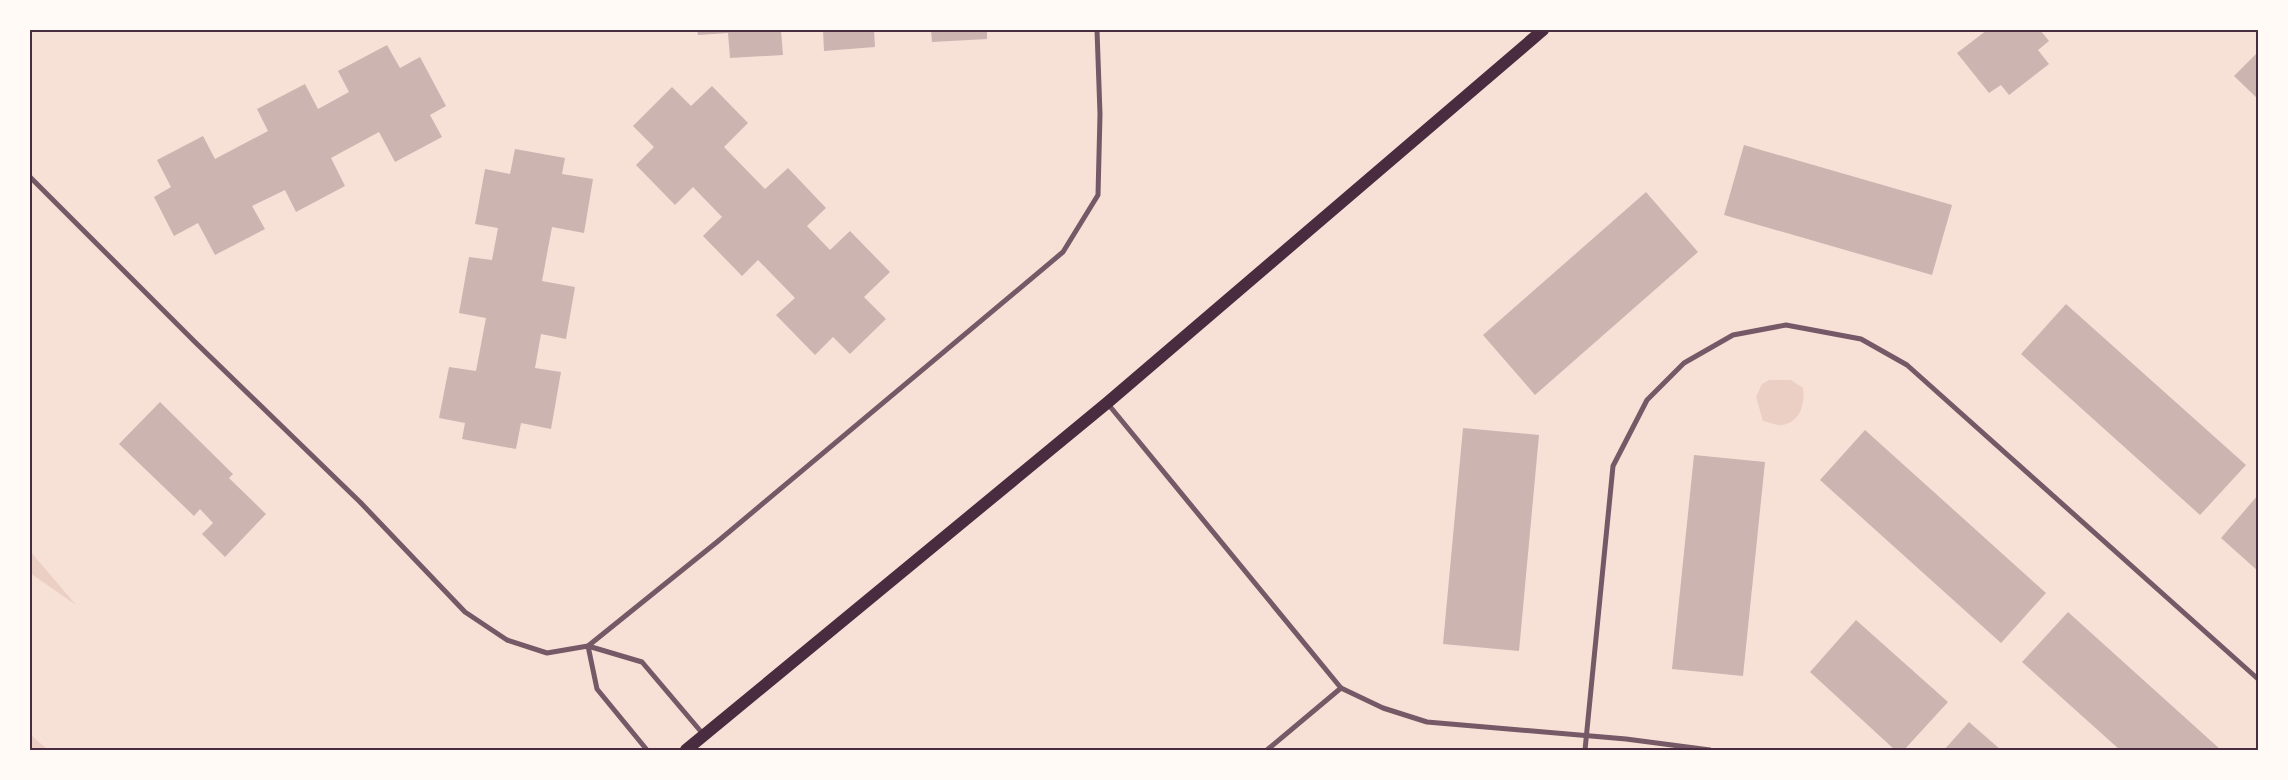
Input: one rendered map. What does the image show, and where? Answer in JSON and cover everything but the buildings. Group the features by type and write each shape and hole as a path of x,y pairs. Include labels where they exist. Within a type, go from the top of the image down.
{"main road":[{"path":"686,750 1107,403 1543,30"}],"street":[{"path":"588,646 717,542 1063,252 1098,195 1100,114 1097,30"},
{"path":"30,177 195,342 360,502 465,612 507,640 547,653 588,646 642,662 704,735"},
{"path":"1585,750 1613,466 1646,400 1684,364 1732,335 1786,325 1861,339 1907,365 2258,679"},
{"path":"1107,403 1341,688 1383,708 1427,722 1586,736 1710,750"},
{"path":"588,646 597,689 647,750"},
{"path":"1267,750 1341,688"}],"shaded area":[{"path":"1769,380 1791,380 1803,388 1803,400 1800,411 1794,420 1789,423 1781,425 1763,421 1756,397 1762,384"},
{"path":"30,551 76,605 30,573"},
{"path":"30,734 48,750 30,750"}]}
